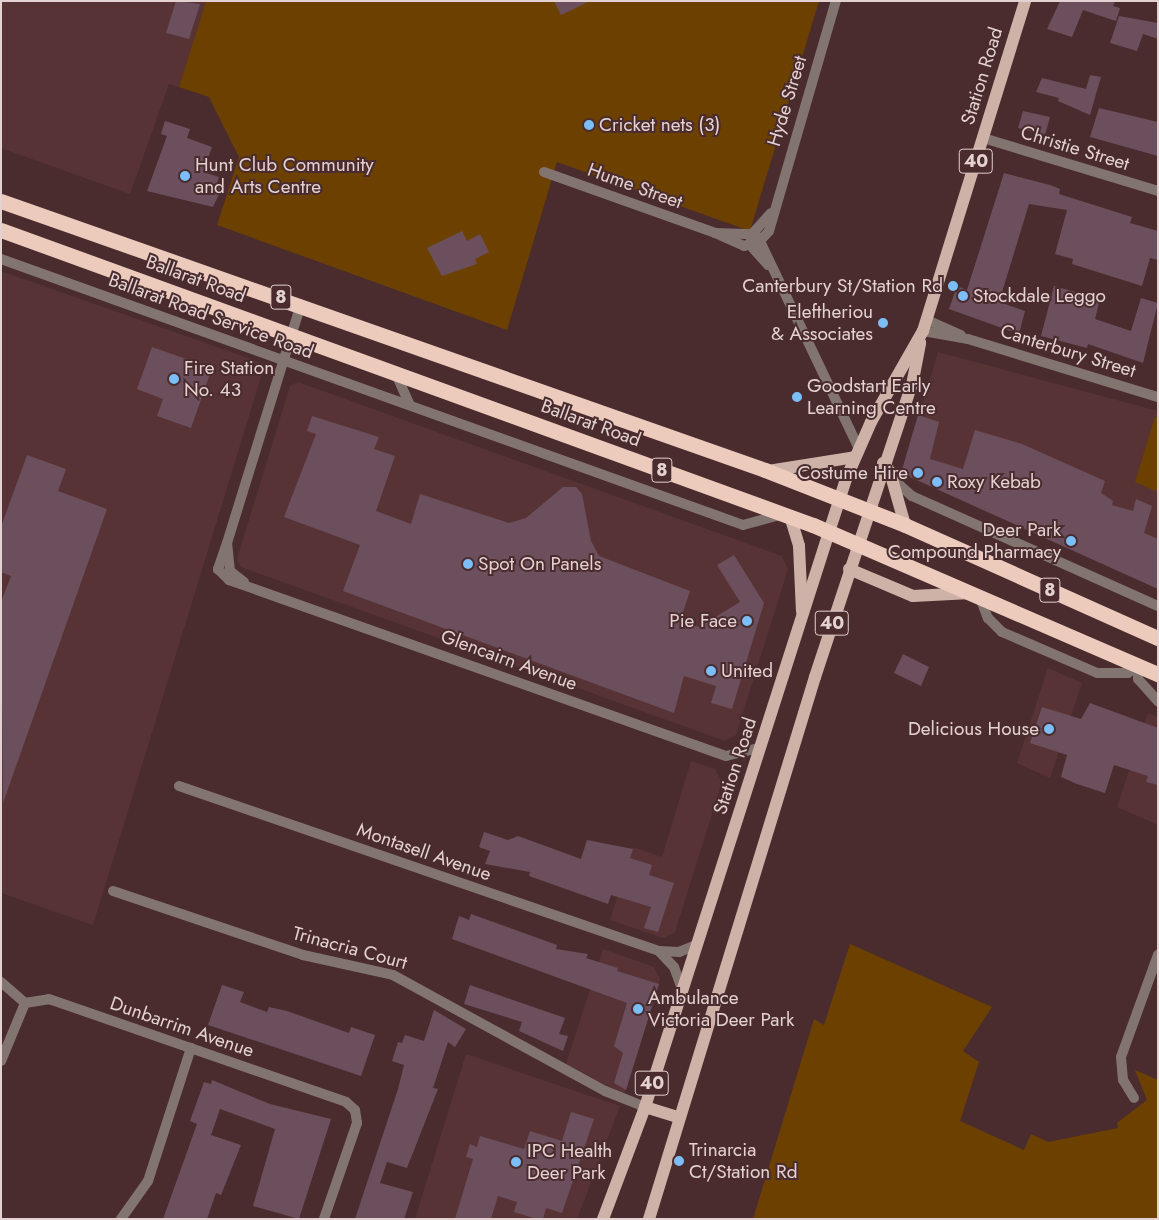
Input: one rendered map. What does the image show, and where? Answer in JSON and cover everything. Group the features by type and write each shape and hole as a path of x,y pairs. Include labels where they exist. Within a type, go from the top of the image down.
{"highway":[{"name":"Ballarat Road","path":"1,201 301,304 840,499 905,525 1158,638"},
{"name":"Ballarat Road","path":"1,230 787,515 858,543 1158,674"}],"main road":[{"name":"Station Road","path":"649,1219 678,1117 882,463 913,380 924,328 1025,1"},
{"name":"Station Road","path":"603,1219 645,1107 831,532 840,499 857,453 924,328"},
{"path":"768,472 857,453"},
{"path":"882,463 891,477 905,525"},
{"path":"787,515 799,546 803,618"},
{"path":"849,569 913,596 977,594"},
{"path":"645,1107 678,1117"}],"street":[{"name":"Hyde Street","path":"763,240 770,229 772,212 836,1"},
{"name":"Christie Street","path":"983,138 1158,191"},
{"name":"Hume Street","path":"544,172 750,246 769,267"},
{"name":"Hyde Street","path":"752,234 772,212"},
{"name":"Hume Street","path":"715,233 752,234 763,240 769,267 832,396 857,453"},
{"path":"750,246 752,234"},
{"path":"750,246 763,240"},
{"name":"Ballarat Road Service Road","path":"1,260 743,524 787,515"},
{"name":"Glencairn Avenue","path":"301,304 227,543 230,571 246,584 726,756 761,747"},
{"name":"Canterbury Street","path":"924,328 968,339 1158,397"},
{"path":"396,374 410,405"},
{"path":"891,477 912,496 1158,606"},
{"path":"977,594 988,618 1002,632 1097,673 1128,673 1138,666"},
{"path":"1138,666 1138,679 1158,701"},
{"name":"Montasell Avenue","path":"179,786 659,951 679,952 696,945"},
{"name":"Trinacria Court","path":"113,891 303,955 393,976 515,1044 645,1107"},
{"path":"659,951 674,967 682,988"},
{"path":"1134,1098 1123,1080 1122,1057 1158,955"},
{"path":"1,982 25,1003 1,1061"},
{"name":"Dunbarrim Avenue","path":"25,1003 49,999 336,1098 355,1110 354,1133 324,1219"},
{"path":"121,1219 148,1181 191,1048"}],"shaded area":[{"path":"1,1 206,1 179,87 169,84 130,194 1,148"},
{"path":"206,1 819,1 750,231 557,162 507,330 217,225 239,157 209,97 179,87"},
{"path":"1,271 265,364 93,925 1,893"},
{"path":"938,352 1158,411 1158,589 902,473"},
{"path":"298,382 782,556 788,569 736,735 725,741 241,567 237,559 290,386"},
{"path":"1155,417 1158,418 1158,492 1135,482"},
{"path":"1048,668 1082,683 1050,778 1017,763"},
{"path":"1148,713 1158,717 1158,825 1117,807"},
{"path":"691,761 715,769 722,782 675,932 663,938 610,920 633,847 662,857"},
{"path":"850,944 992,1007 963,1051 979,1062 960,1121 1024,1150 1031,1134 1048,1142 1118,1128 1117,1123 1147,1100 1135,1070 1158,1080 1158,1219 753,1219 814,1019 824,1025"},
{"path":"603,949 654,967 660,979 624,1095 566,1064"},
{"name":"IPC Health Deer Park","path":"466,1054 620,1106 577,1219 415,1219"}],"building":[{"path":"176,1 200,4 189,39 166,33"},
{"path":"554,1 590,1 561,15"},
{"path":"1060,1 1115,1 1113,6 1120,8 1116,21 1083,10 1072,37 1047,29"},
{"path":"1119,16 1158,23 1158,39 1143,34 1137,51 1110,43"},
{"path":"1090,75 1101,77 1090,115 1058,101 1059,98 1036,92 1042,78 1086,89"},
{"path":"1099,108 1158,122 1158,156 1090,137"},
{"path":"1023,111 1050,117 1045,135 1018,128"},
{"path":"165,121 190,129 187,138 212,147 203,172 219,177 216,186 222,188 213,207 147,191 167,136 161,134"},
{"path":"1004,173 1050,185 1060,189 1059,194 1132,217 1130,223 1158,231 1158,260 1150,258 1142,286 1072,264 1073,259 1055,254 1067,210 1029,204 999,302 1025,311 1019,334 949,309 957,286 967,290"},
{"path":"462,231 467,241 480,234 489,252 475,259 477,264 442,276 427,248"},
{"path":"1054,286 1100,299 1095,319 1131,331 1141,298 1158,303 1143,363 1088,344 1087,348 1041,336"},
{"name":"Fire Station No. 43","path":"152,347 212,368 191,428 157,416 163,399 137,389"},
{"path":"918,415 939,422 930,459 963,469 975,430 1022,444 1105,481 1101,493 1113,501 1112,505 1133,511 1136,499 1152,506 1144,533 1158,539 1158,589 901,473"},
{"path":"312,416 379,437 374,449 395,456 376,511 411,524 420,494 509,523 526,518 563,487 576,487 582,494 591,541 599,556 690,591 680,621 699,627 740,602 717,565 734,555 764,603 732,709 711,703 716,686 684,676 674,713 343,591 360,545 284,517 316,434 307,431"},
{"path":"27,455 66,469 58,491 107,509 3,803 1,602 11,576 1,572 1,527"},
{"path":"903,654 929,667 921,686 894,673"},
{"path":"1090,703 1158,728 1158,785 1146,782 1148,776 1114,765 1105,793 1077,784 1061,777 1067,755 1030,743 1042,707 1081,719"},
{"path":"484,832 508,840 518,836 581,859 587,840 633,849 630,858 652,865 649,875 674,883 658,932 644,928 651,907 611,895 608,904 529,876 530,872 485,864 490,851 479,847"},
{"path":"471,914 557,945 556,949 588,954 586,958 618,968 617,971 659,984 626,1090 614,1083 623,1053 614,1046 627,1003 452,939 459,916 469,920"},
{"path":"222,985 244,992 240,1002 267,1012 269,1007 287,1011 349,1033 351,1027 375,1035 361,1076 208,1025"},
{"path":"470,985 565,1018 559,1034 568,1036 563,1051 519,1031 522,1022 464,1004"},
{"path":"434,1010 466,1029 455,1047 448,1042 433,1088 438,1089 407,1168 387,1162 380,1183 413,1192 404,1219 355,1219 398,1089 404,1065 392,1061 398,1042 402,1043 405,1035 424,1041"},
{"path":"212,1080 270,1104 331,1119 299,1219 253,1206 275,1129 220,1109 211,1135 241,1145 221,1195 216,1193 207,1219 163,1219 197,1124 190,1121 204,1082 211,1084"},
{"path":"571,1112 594,1119 562,1213 546,1208 543,1219 537,1219 514,1212 517,1202 498,1196 491,1219 455,1219 473,1159 466,1157 470,1144 477,1147 480,1136 524,1149 530,1131 562,1141"}],"place":[{"name":"Cricket nets (3)","path":"589,125"},
{"name":"Hunt Club Community and Arts Centre","path":"185,176"},
{"name":"Canterbury St/Station Rd","path":"953,286"},
{"name":"Stockdale Leggo","path":"963,296"},
{"name":"Eleftheriou & Associates","path":"883,323"},
{"name":"Fire Station No. 43","path":"174,379"},
{"name":"Goodstart Early Learning Centre","path":"797,397"},
{"name":"Costume Hire","path":"918,473"},
{"name":"Roxy Kebab","path":"937,482"},
{"name":"Deer Park Compound Pharmacy","path":"1071,541"},
{"name":"Spot On Panels","path":"468,564"},
{"name":"Pie Face","path":"747,621"},
{"name":"United","path":"711,671"},
{"name":"Delicious House","path":"1049,729"},
{"name":"Ambulance Victoria Deer Park","path":"638,1009"},
{"name":"Trinarcia Ct/Station Rd","path":"679,1161"},
{"name":"IPC Health Deer Park","path":"516,1162"}]}
